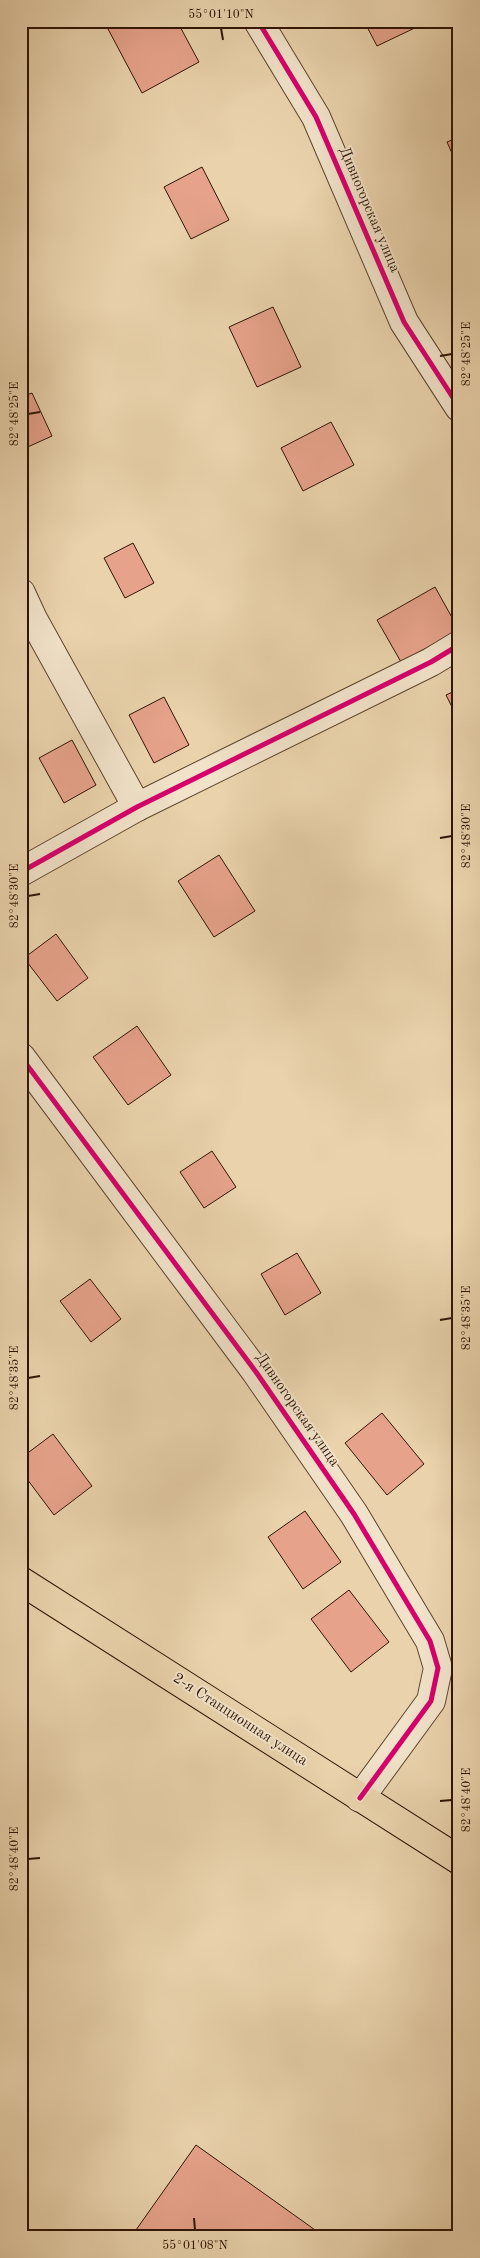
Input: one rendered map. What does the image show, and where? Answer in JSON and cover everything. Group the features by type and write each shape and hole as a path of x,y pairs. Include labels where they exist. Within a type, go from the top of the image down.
{"main road":[{"name":"2-я Станционная улица","path":"21,1581 459,1860"}],"street":[{"name":"Дивногорская улица","path":"258,21 316,117 404,322 459,407"},
{"path":"21,593 137,806"},
{"path":"21,872 137,806 432,662 459,645"},
{"name":"Дивногорская улица","path":"21,1057 256,1372 354,1514 430,1641 438,1668 431,1701 360,1798"}],"building":[{"path":"124,21 177,21 199,62 142,93 108,29"},
{"path":"364,21 419,21 421,25 377,46"},
{"path":"459,137 459,169 447,142"},
{"path":"202,167 229,220 191,239 164,187"},
{"path":"273,307 301,367 257,387 229,327"},
{"path":"32,393 52,436 21,450 21,397"},
{"path":"331,422 354,465 303,491 281,448"},
{"path":"133,543 154,583 125,598 104,558"},
{"path":"435,587 459,630 401,662 377,620"},
{"path":"459,689 459,721 446,695"},
{"path":"164,697 189,745 154,763 129,715"},
{"path":"72,740 96,785 64,803 39,758"},
{"path":"219,855 255,911 214,937 178,881"},
{"path":"56,934 88,978 57,1001 24,958"},
{"path":"137,1026 171,1075 128,1105 93,1057"},
{"path":"212,1151 236,1187 204,1208 180,1172"},
{"path":"297,1253 321,1293 285,1315 261,1274"},
{"path":"90,1279 121,1319 91,1342 60,1301"},
{"path":"382,1413 424,1464 387,1495 345,1443"},
{"path":"53,1434 92,1486 54,1515 21,1471 21,1458"},
{"path":"305,1511 341,1562 303,1589 268,1537"},
{"path":"349,1590 389,1642 351,1672 311,1619"},
{"path":"196,2145 325,2237 131,2237"}],"cycle path":[{"path":"258,21 316,117 404,322 459,407"},
{"path":"21,872 137,807 431,662 459,645"},
{"path":"21,1057 256,1372 354,1514 430,1641 438,1668 431,1701 360,1798"}]}
